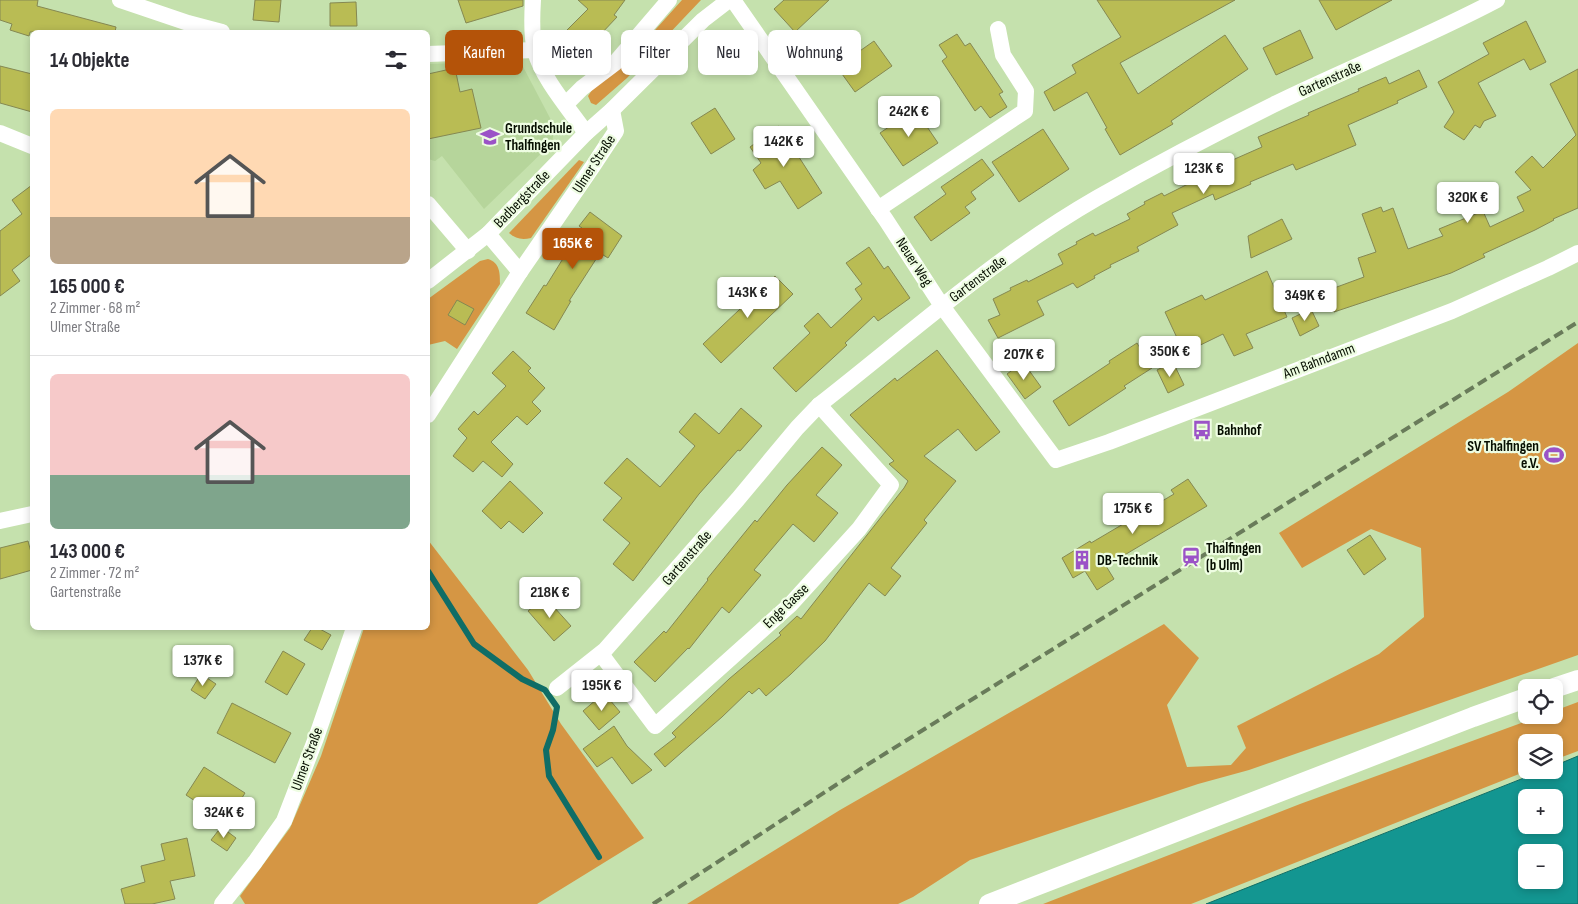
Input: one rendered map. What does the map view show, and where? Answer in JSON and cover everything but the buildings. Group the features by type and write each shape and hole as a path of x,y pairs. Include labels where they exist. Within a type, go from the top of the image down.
{"street":[{"path":"120,0 214,30"},
{"path":"533,0 533,30"},
{"path":"566,104 582,88 615,63 669,0"},
{"path":"612,110 703,20 729,0"},
{"name":"Neuer Weg","path":"733,0 878,209 942,306 1056,460"},
{"name":"Gartenstraße","path":"557,688 601,654 819,405 974,280 1027,243 1096,199 1276,104 1497,0"},
{"path":"878,209 1025,111 1026,91 1003,55 998,29"},
{"path":"430,54 533,50"},
{"path":"546,75 586,133"},
{"name":"Badbergstraße","path":"430,280 488,234 586,133 612,110"},
{"name":"Ulmer Straße","path":"430,412 520,272 594,166 616,131 612,110"},
{"path":"0,133 30,145"},
{"path":"430,206 468,251"},
{"path":"488,234 520,272"},
{"name":"Am Bahndamm","path":"1056,460 1110,442 1452,311 1578,253"},
{"name":"Enge Gasse","path":"601,654 655,726 790,605 856,533 891,485 819,405"},
{"path":"0,521 30,514"},
{"name":"Ulmer Straße","path":"222,904 284,821 316,738 353,630"},
{"path":"1563,685 1578,680"},
{"path":"989,904 1518,701"}],"shaded area":[{"path":"682,0 701,0 673,30 655,30"},
{"name":"Grundschule Thalfingen","path":"445,63 445,75 523,75 523,67 550,118 554,131 552,143 484,209 442,156 435,161 430,160 430,64"},
{"path":"621,68 621,75 630,75 596,105 591,103 588,96 594,87"},
{"path":"579,160 584,162 531,238 514,237 509,233"},
{"path":"488,259 495,263 499,272 500,284 457,349 445,341 430,345 430,298 480,261"},
{"path":"1578,343 1578,655 1249,770 1198,784 970,860 913,897 898,904 687,904 840,810 1164,624 1199,658 1167,705 1187,767 1231,765 1246,748 1237,726 1379,654 1424,617 1421,548 1371,529 1302,568 1279,533 1508,392"},
{"path":"430,543 528,670 561,724 644,838 537,904 245,904 240,896 290,828 321,756 363,630 430,630"},
{"path":"1578,702 1578,751 1563,757 1563,734 1518,734 1518,774 1191,904 1043,904 1300,804 1518,724 1563,724 1563,708"}],"water":[{"path":"1578,756 1578,904 1206,904 1521,779 1563,779 1563,762"}],"waterway":[{"path":"430,574 474,644 522,679 545,690 557,707 553,730 546,750 549,776 599,857"}],"railway":[{"path":"653,904 862,768 1578,322"}],"place":[{"name":"Grundschule Thalfingen","path":"490,137"},
{"name":"Bahnhof","path":"1202,430"},
{"name":"SV Thalfingen e.V.","path":"1554,455"},
{"name":"Thalfingen (b Ulm)","path":"1191,557"},
{"name":"DB-Technik","path":"1082,560"}]}
